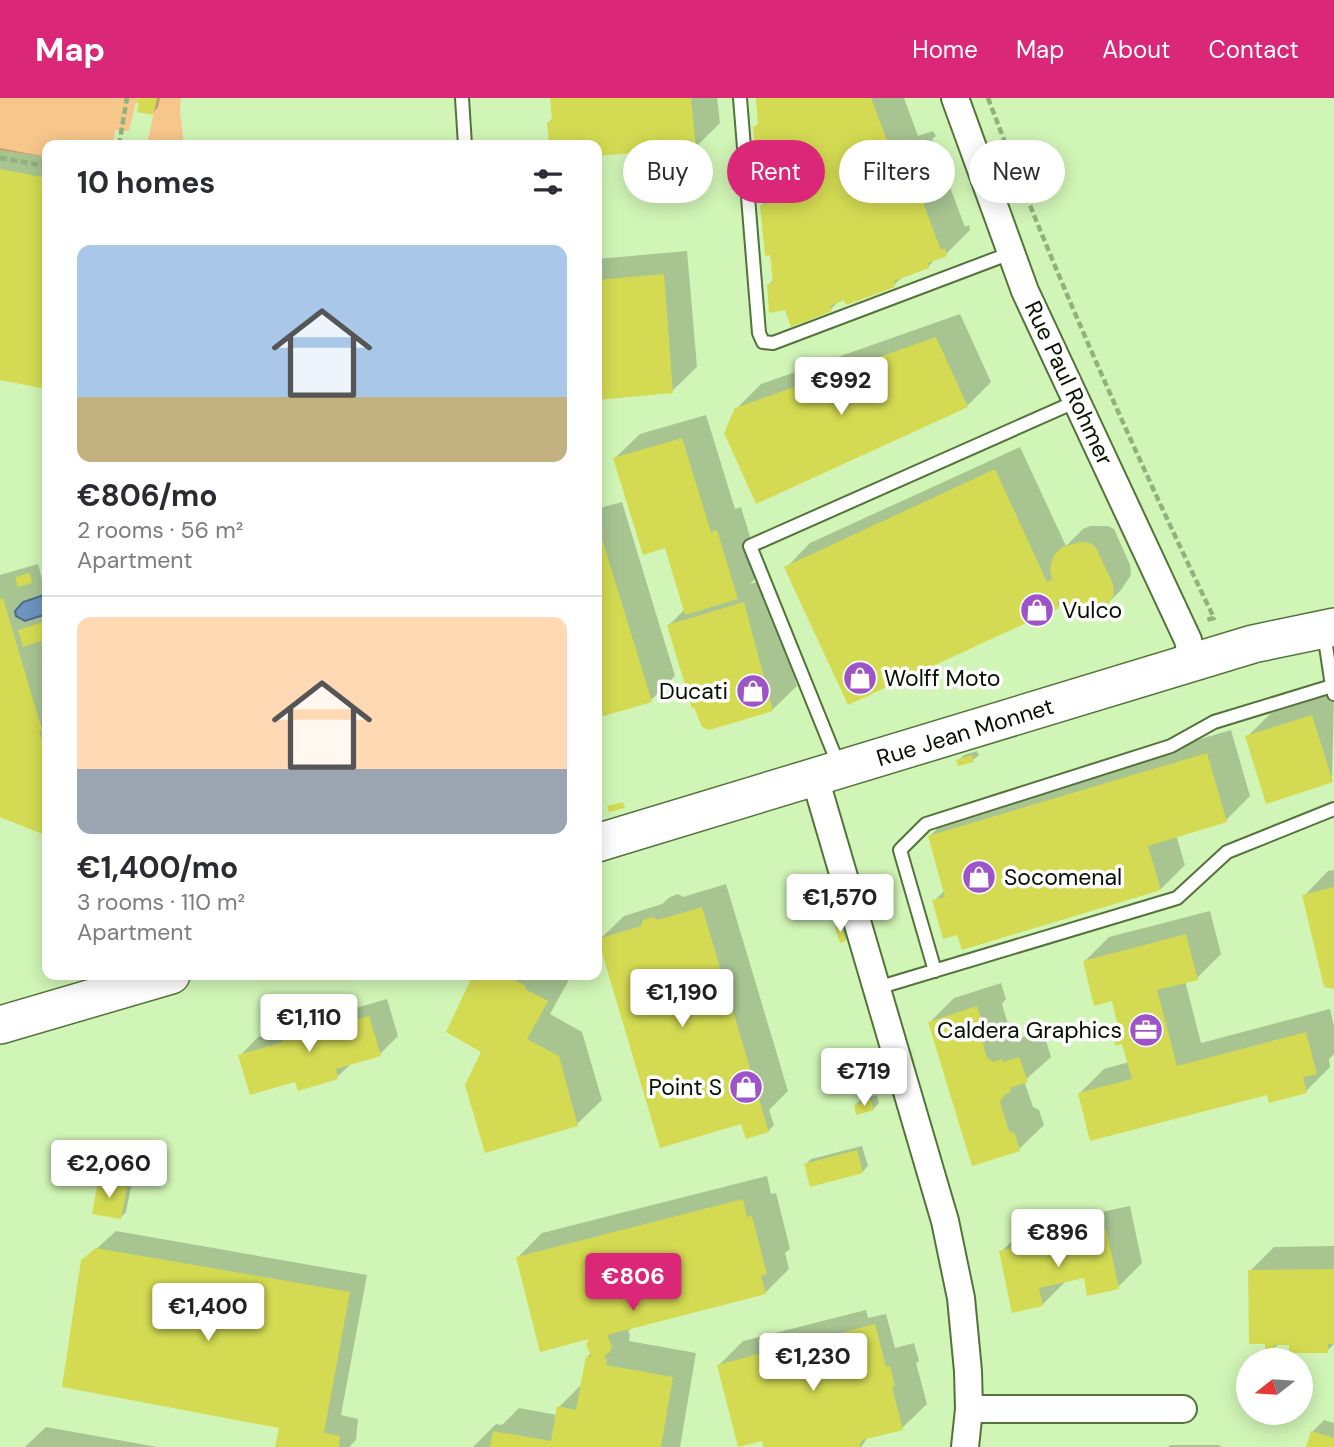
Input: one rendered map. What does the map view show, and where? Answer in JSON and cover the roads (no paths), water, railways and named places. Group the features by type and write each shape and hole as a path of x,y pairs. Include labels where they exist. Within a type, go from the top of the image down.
{"street":[{"name":"Rue Paul Rohmer","path":"955,98 1025,290 1182,629 1193,664"},
{"name":"Rue Jean Monnet","path":"602,842 1253,645 1329,628"},
{"path":"828,774 877,988 945,1221 961,1298 968,1371 969,1409 965,1447"},
{"path":"0,1025 154,980"},
{"path":"969,1409 1183,1409"}],"lane":[{"path":"461,98 465,140"},
{"path":"740,98 759,333 764,342 773,343 1011,253"},
{"path":"828,774 750,546 1077,401"},
{"path":"935,971 900,850 926,824 1171,746 1214,722 1333,689 1329,628"},
{"path":"877,988 1177,898 1227,852 1334,809"}],"water":[{"path":"42,596 42,616 25,621 16,616 15,611 23,602"}],"place":[{"name":"Vulco","path":"1037,610"},
{"name":"Wolff Moto","path":"860,678"},
{"name":"Ducati","path":"753,691"},
{"name":"Socomenal","path":"979,877"},
{"name":"Caldera Graphics","path":"1146,1030"},
{"name":"Point S","path":"746,1087"}]}
